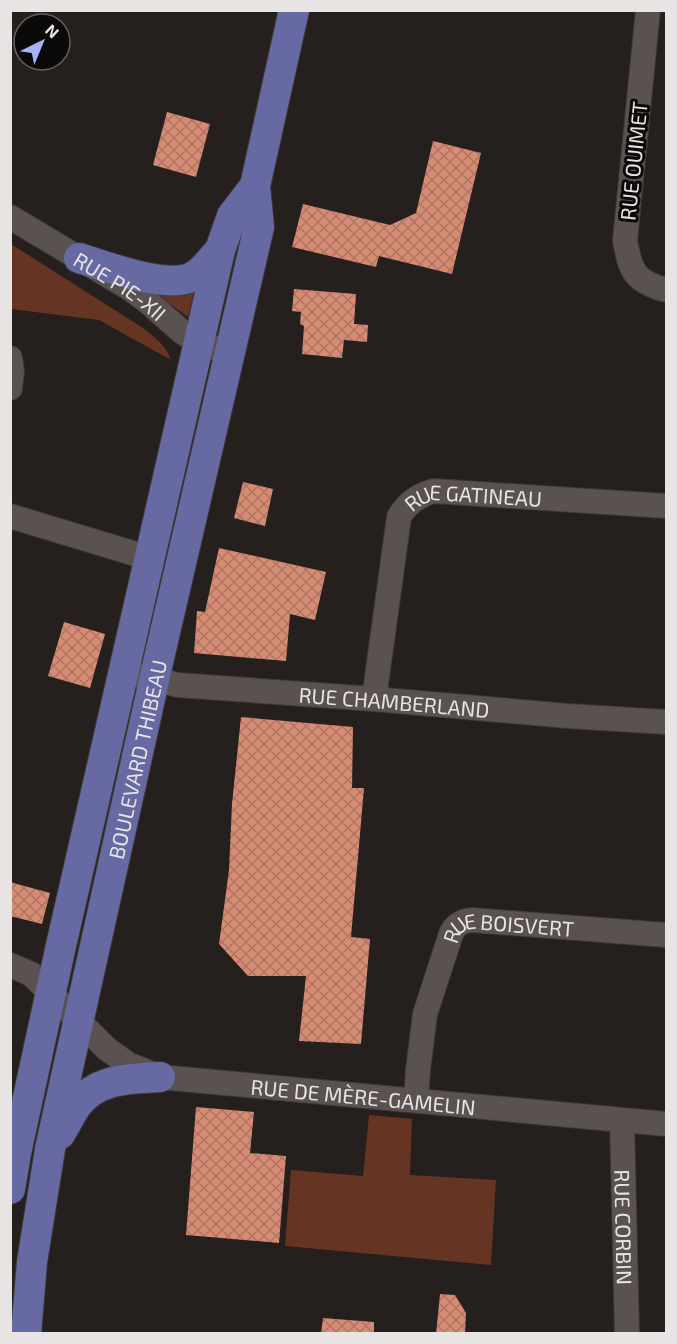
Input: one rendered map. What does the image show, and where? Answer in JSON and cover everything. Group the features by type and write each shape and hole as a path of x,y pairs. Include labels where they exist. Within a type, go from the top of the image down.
{"main road":[{"name":"BOULEVARD THIBEAU","path":"26,1334 32,1262 51,1149 155,679 260,227 255,186 294,10"},
{"name":"BOULEVARD THIBEAU","path":"10,1189 51,994 219,250 232,216 255,186"},
{"path":"79,258 148,278 181,280 197,274 206,267 219,250"},
{"path":"51,1149 77,1106 94,1089 121,1080 160,1077"}],"street":[{"name":"RUE OUIMET","path":"648,10 625,240 634,272 648,285 666,290"},
{"name":"RUE PIE-XII","path":"10,217 129,288 199,344 231,352"},
{"path":"10,358 12,371 10,388"},
{"name":"RUE GATINEAU","path":"374,699 399,517 413,500 434,491 666,506"},
{"path":"10,516 149,558"},
{"name":"RUE CHAMBERLAND","path":"124,672 178,685 666,722"},
{"name":"RUE BOISVERT","path":"417,1100 425,1014 451,934 459,924 472,920 666,935"},
{"name":"RUE DE MÈRE-GAMELIN","path":"10,965 31,974 99,1043 120,1059 160,1077 666,1124"},
{"name":"RUE CORBIN","path":"622,1120 627,1334"}],"shaded area":[{"path":"11,244 143,328 163,346 171,360 99,320 11,309"},
{"path":"195,288 188,317 152,291"},
{"path":"369,1115 412,1119 410,1175 496,1180 491,1265 285,1246 291,1170 363,1176"}],"building":[{"path":"167,112 210,124 196,177 153,165"},
{"path":"433,141 481,153 452,274 379,256 376,267 292,247 303,204 390,225 416,213"},
{"path":"294,289 356,294 354,324 368,325 367,342 344,340 342,358 302,354 304,326 300,324 301,312 292,311"},
{"path":"243,482 273,489 265,526 234,518"},
{"path":"219,548 326,572 315,620 290,614 286,661 194,653 197,611 205,612"},
{"path":"64,622 105,634 90,688 48,676"},
{"path":"241,717 353,727 352,788 364,788 351,937 370,939 361,1044 299,1041 306,976 248,976 219,944 229,870 232,804"},
{"path":"10,882 50,893 42,924 10,916"},
{"path":"196,1107 254,1112 250,1153 286,1156 279,1243 186,1235"},
{"path":"440,1294 455,1295 466,1313 465,1334 436,1334"},
{"path":"323,1318 374,1322 374,1334 321,1334"}]}
